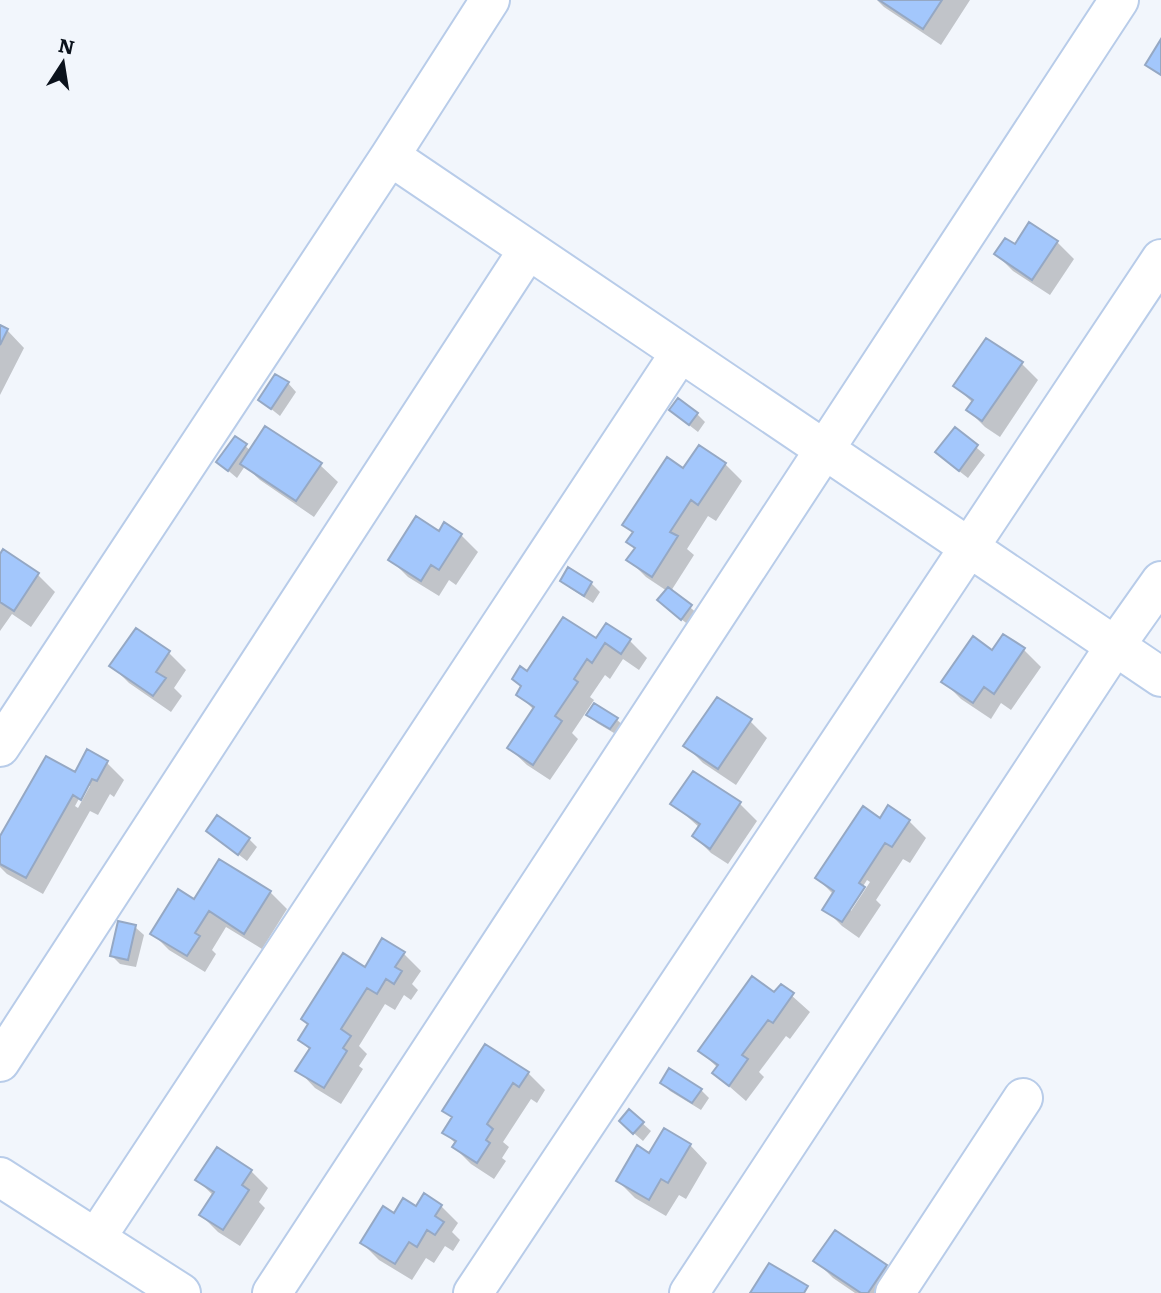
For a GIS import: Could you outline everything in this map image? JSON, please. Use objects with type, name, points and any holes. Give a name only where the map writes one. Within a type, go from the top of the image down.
[{"type":"street","points":[[0,747],[490,0]]},
{"type":"street","points":[[272,1293],[1119,0]]},
{"type":"street","points":[[390,156],[1161,677]]},
{"type":"street","points":[[0,1062],[528,250]]},
{"type":"street","points":[[473,1293],[1161,259]]},
{"type":"street","points":[[96,1238],[680,353]]},
{"type":"street","points":[[689,1293],[1115,646],[1161,581]]},
{"type":"street","points":[[895,1293],[1023,1098]]},
{"type":"street","points":[[0,1177],[181,1293]]},
{"type":"building","points":[[879,0],[942,0],[923,29]]},
{"type":"building","points":[[1161,39],[1161,75],[1145,65]]},
{"type":"building","points":[[1029,222],[1058,241],[1032,280],[994,254],[1005,238],[1015,244]]},
{"type":"building","points":[[0,325],[8,329],[0,345]]},
{"type":"building","points":[[986,338],[1023,362],[982,421],[966,410],[973,400],[953,386]]},
{"type":"building","points":[[275,374],[289,382],[271,409],[258,400]]},
{"type":"building","points":[[678,398],[698,413],[689,425],[669,410]]},
{"type":"building","points":[[265,426],[322,463],[296,501],[240,464]]},
{"type":"building","points":[[955,427],[978,445],[959,471],[935,452]]},
{"type":"building","points":[[235,436],[247,444],[228,471],[216,462]]},
{"type":"building","points":[[699,445],[726,463],[698,505],[691,500],[670,532],[678,536],[652,577],[626,560],[635,548],[626,542],[633,532],[622,525],[667,457],[683,468]]},
{"type":"building","points":[[416,516],[439,531],[444,522],[462,534],[439,570],[431,565],[421,581],[388,560]]},
{"type":"building","points":[[3,549],[39,573],[14,611],[0,602],[0,554]]},
{"type":"building","points":[[568,567],[592,582],[584,596],[560,581]]},
{"type":"building","points":[[668,587],[692,605],[681,620],[657,600]]},
{"type":"building","points":[[563,617],[596,638],[606,623],[631,639],[621,654],[605,643],[592,663],[587,659],[574,679],[578,682],[555,716],[562,721],[533,765],[507,748],[534,707],[516,695],[521,686],[512,679],[520,666],[527,671]]},
{"type":"building","points":[[136,628],[170,651],[156,672],[166,678],[153,696],[109,666]]},
{"type":"building","points":[[1003,634],[1025,648],[994,694],[984,687],[973,703],[941,682],[973,636],[992,650]]},
{"type":"building","points":[[717,697],[752,719],[718,769],[683,746]]},
{"type":"building","points":[[594,703],[618,718],[610,729],[586,715]]},
{"type":"building","points":[[87,749],[108,761],[97,781],[92,779],[81,800],[73,795],[26,878],[0,864],[0,836],[46,756],[75,772]]},
{"type":"building","points":[[693,771],[741,802],[710,849],[692,836],[700,824],[670,804]]},
{"type":"building","points":[[888,805],[910,820],[892,847],[885,843],[859,883],[865,887],[842,922],[822,910],[834,891],[815,878],[863,806],[880,818]]},
{"type":"building","points":[[217,815],[250,838],[238,855],[206,831]]},
{"type":"building","points":[[219,859],[271,891],[244,934],[209,911],[195,933],[200,936],[187,956],[150,934],[178,889],[194,899]]},
{"type":"building","points":[[118,921],[136,925],[128,960],[110,956]]},
{"type":"building","points":[[382,938],[405,952],[395,967],[402,971],[394,984],[386,979],[377,994],[367,988],[341,1029],[351,1036],[343,1048],[347,1051],[324,1088],[295,1071],[310,1048],[298,1040],[308,1024],[301,1019],[343,953],[365,967]]},
{"type":"building","points":[[752,976],[774,992],[781,984],[794,993],[773,1023],[768,1020],[742,1055],[748,1059],[729,1086],[712,1073],[718,1065],[698,1051]]},
{"type":"building","points":[[485,1044],[529,1072],[519,1087],[513,1083],[487,1124],[493,1129],[486,1140],[490,1143],[477,1163],[452,1147],[456,1141],[442,1133],[452,1117],[442,1111]]},
{"type":"building","points":[[669,1068],[702,1089],[692,1103],[660,1083]]},
{"type":"building","points":[[629,1109],[644,1122],[633,1134],[619,1121]]},
{"type":"building","points":[[664,1128],[691,1144],[668,1183],[661,1179],[649,1200],[616,1181],[637,1145],[649,1153]]},
{"type":"building","points":[[217,1147],[252,1170],[242,1185],[249,1190],[223,1230],[199,1215],[214,1192],[195,1180]]},
{"type":"building","points":[[424,1193],[442,1205],[435,1216],[444,1222],[435,1235],[427,1230],[417,1247],[409,1242],[395,1264],[360,1243],[383,1206],[394,1213],[403,1198],[416,1206]]},
{"type":"building","points":[[835,1230],[887,1265],[868,1293],[861,1293],[813,1261]]},
{"type":"building","points":[[769,1263],[808,1286],[804,1293],[750,1293]]}]
